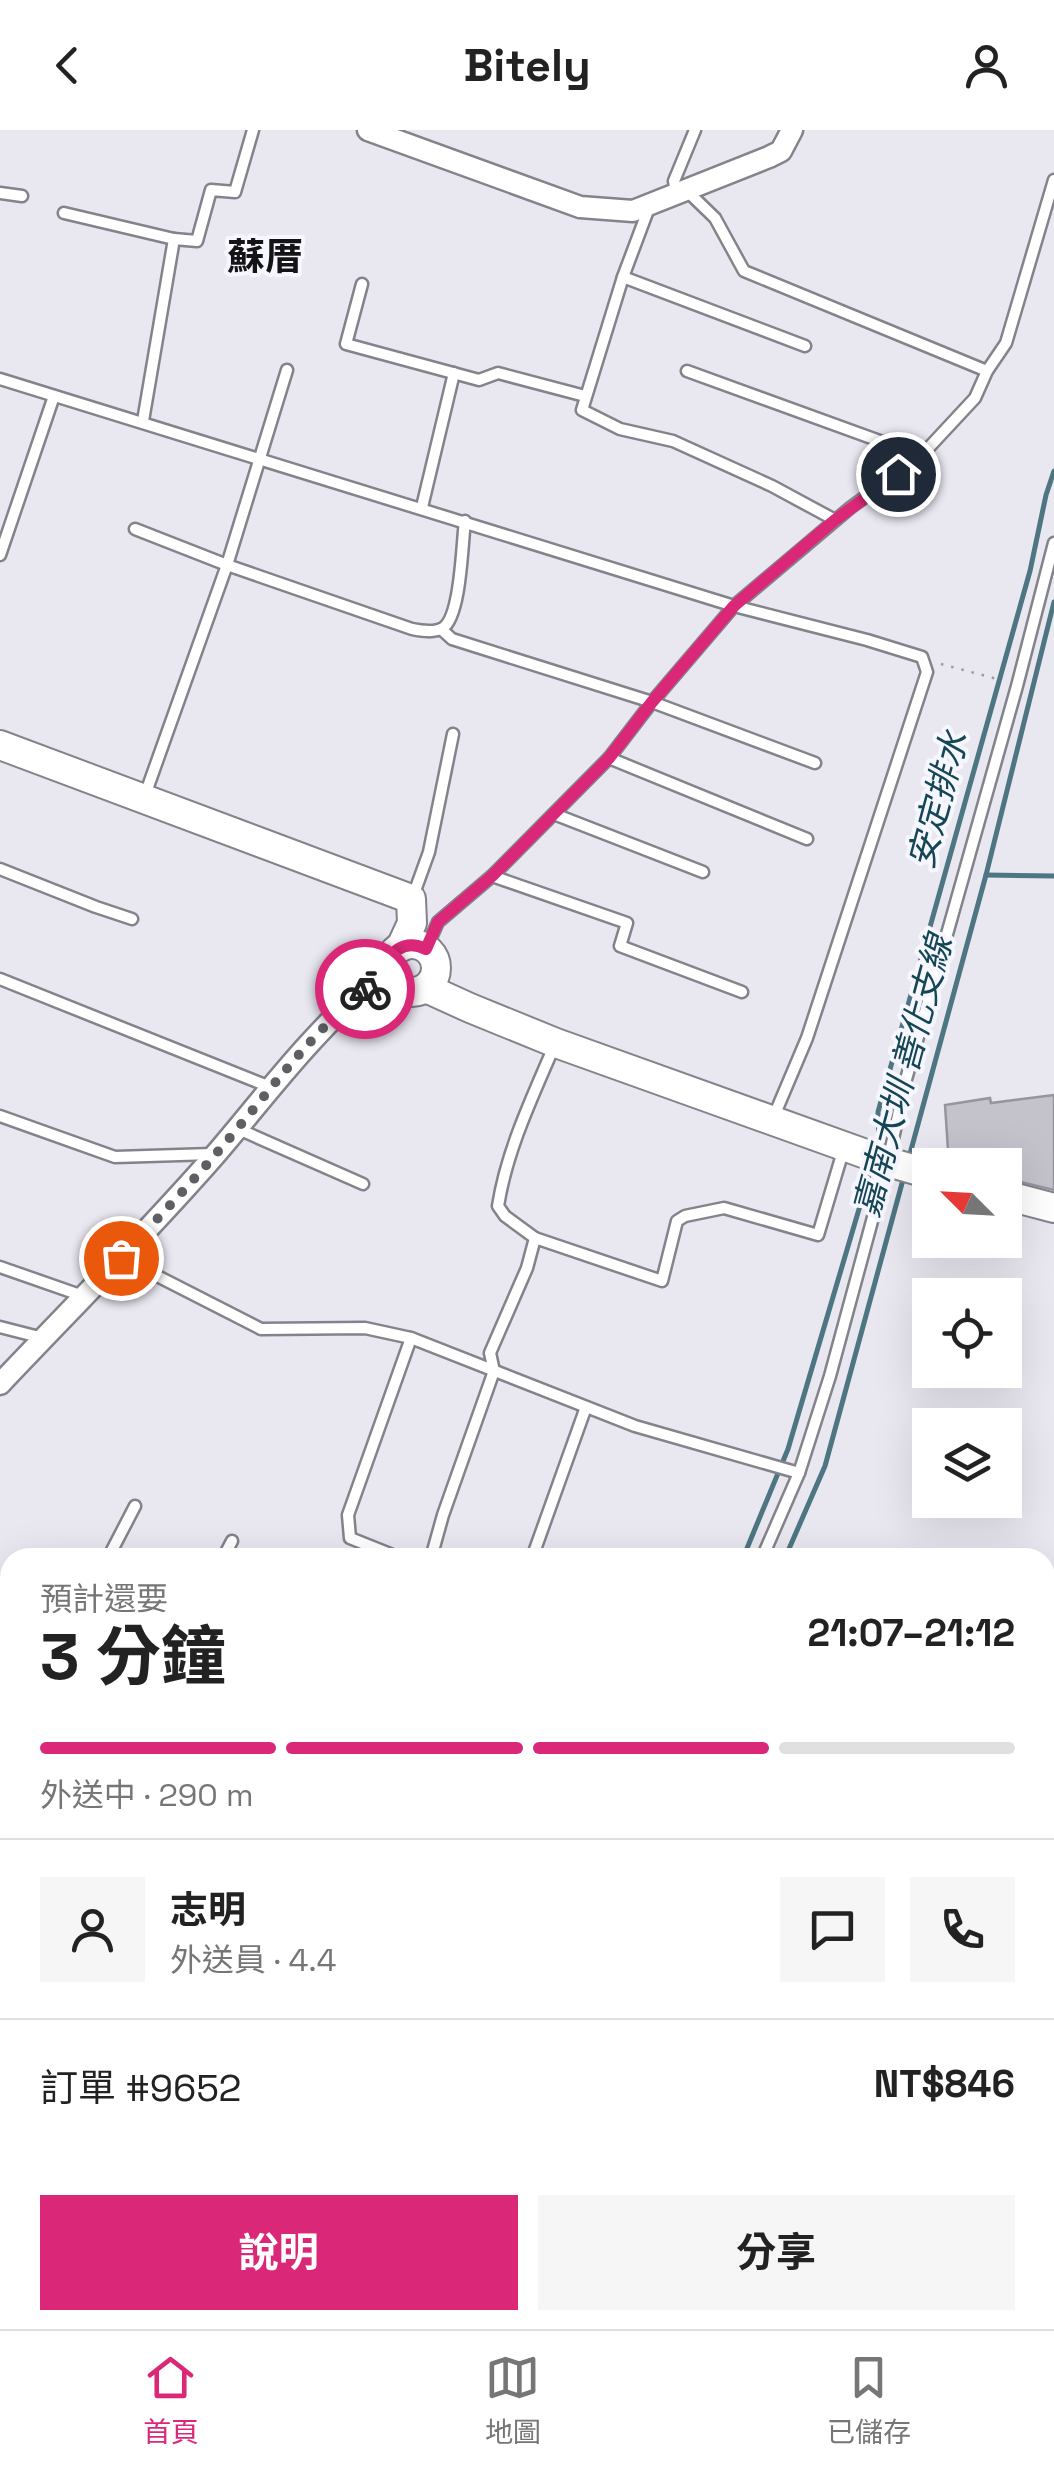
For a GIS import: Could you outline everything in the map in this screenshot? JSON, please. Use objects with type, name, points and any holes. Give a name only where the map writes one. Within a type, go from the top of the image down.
[{"type":"street","points":[[368,130],[580,206],[632,210],[781,151],[792,130]]},
{"type":"street","points":[[0,745],[412,900],[413,948]]},
{"type":"street","points":[[413,948],[431,954],[436,968],[426,988],[419,992],[397,988],[388,974],[390,958],[413,948]]},
{"type":"street","points":[[0,1384],[216,1154],[340,1010],[388,974]]},
{"type":"street","points":[[426,988],[556,1043],[908,1168]]},
{"type":"street","points":[[1022,1200],[1054,1208]]},
{"type":"lane","points":[[64,213],[197,241],[211,190],[235,192],[254,130]]},
{"type":"lane","points":[[696,130],[674,182],[715,218],[744,271],[987,370]]},
{"type":"lane","points":[[413,948],[492,876],[609,758],[734,606],[835,520],[921,456],[975,398],[987,370],[1006,343],[1054,180]]},
{"type":"lane","points":[[0,192],[22,196]]},
{"type":"lane","points":[[650,205],[582,410],[620,429],[673,441],[835,520]]},
{"type":"lane","points":[[143,421],[174,239]]},
{"type":"lane","points":[[623,277],[805,346]]},
{"type":"lane","points":[[362,284],[346,344],[479,380],[498,374],[585,396]]},
{"type":"lane","points":[[143,800],[226,565],[287,370]]},
{"type":"lane","points":[[687,371],[921,456]]},
{"type":"lane","points":[[422,508],[454,373]]},
{"type":"lane","points":[[0,378],[734,606],[922,657],[927,672],[807,1038],[772,1119]]},
{"type":"lane","points":[[0,555],[54,396]]},
{"type":"lane","points":[[135,529],[412,630],[430,632],[446,625],[454,610],[464,521]]},
{"type":"lane","points":[[766,1548],[799,1473],[830,1376],[908,1168],[904,1083],[1054,542]]},
{"type":"lane","points":[[441,629],[452,639],[652,702],[816,764]]},
{"type":"lane","points":[[412,900],[429,852],[453,734]]},
{"type":"lane","points":[[609,758],[808,839]]},
{"type":"lane","points":[[554,814],[703,872]]},
{"type":"lane","points":[[0,869],[132,919]]},
{"type":"lane","points":[[492,876],[627,923],[620,946],[742,992]]},
{"type":"lane","points":[[0,979],[270,1087]]},
{"type":"lane","points":[[556,1043],[526,1113],[502,1182],[498,1206],[534,1238],[662,1281],[677,1221],[685,1216],[724,1208],[818,1235],[845,1146]]},
{"type":"lane","points":[[0,1116],[115,1157],[216,1154]]},
{"type":"lane","points":[[236,1128],[364,1184]]},
{"type":"lane","points":[[434,1548],[494,1372],[490,1353],[526,1268],[534,1238]]},
{"type":"lane","points":[[121,1258],[261,1329],[365,1328],[411,1338],[634,1426],[799,1473]]},
{"type":"lane","points":[[0,1268],[83,1296]]},
{"type":"lane","points":[[0,1327],[44,1338]]},
{"type":"lane","points":[[375,1548],[350,1538],[348,1515],[411,1338]]},
{"type":"lane","points":[[536,1548],[586,1407]]},
{"type":"lane","points":[[113,1548],[134,1506]]},
{"type":"lane","points":[[229,1548],[232,1541]]},
{"type":"path","points":[[927,672],[937,663],[1012,684]]},
{"type":"building","points":[[1054,1095],[1054,1190],[1022,1182],[1022,1148],[948,1148],[945,1105],[990,1098],[991,1103]]},
{"type":"waterway","name":"安定排水","points":[[879,1142],[878,1112],[1030,571],[1054,471]]},
{"type":"waterway","name":"嘉南大圳 善化支線","points":[[908,1161],[986,875],[1054,602]]},
{"type":"waterway","points":[[986,875],[1054,876]]},
{"type":"waterway","name":"安定排水","points":[[747,1548],[788,1449],[870,1172]]},
{"type":"waterway","name":"嘉南大圳 善化支線","points":[[789,1548],[825,1466],[904,1176]]},
{"type":"way so far","points":[[121,1258],[216,1154],[270,1087],[340,1010],[365,989]]},
{"type":"district","name":"蘇厝","points":[[265,257]]},
{"type":"route","points":[[365,989],[388,974],[390,958],[401,947],[414,944],[426,949],[438,922],[492,876],[609,758],[734,606],[835,520],[898,474]]}]
